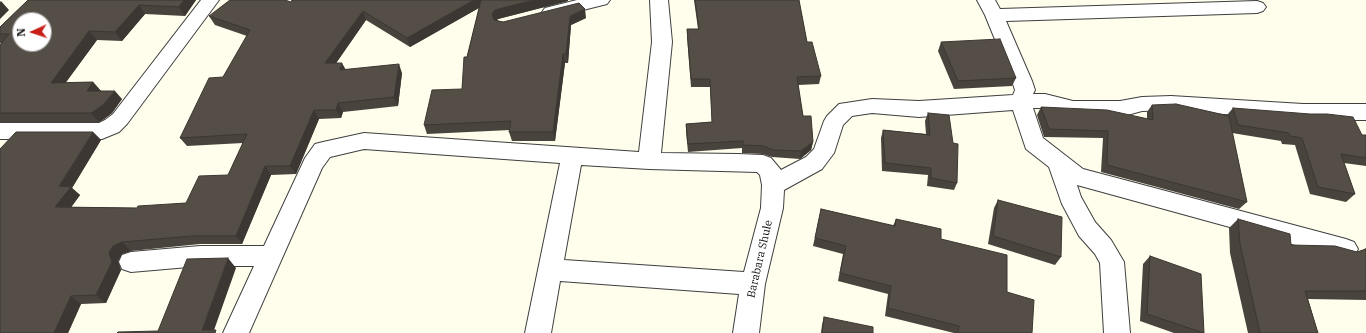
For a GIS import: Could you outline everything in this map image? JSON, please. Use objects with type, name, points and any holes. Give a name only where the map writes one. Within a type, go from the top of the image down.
[{"type":"street","points":[[0,151],[10,131],[102,131],[112,126],[120,119],[210,0]]},
{"type":"street","points":[[536,15],[600,0]]},
{"type":"street","points":[[649,161],[662,42],[659,0]]},
{"type":"street","points":[[1257,7],[990,7],[1025,90],[1020,101],[1034,143],[1076,176],[1346,249]]},
{"type":"street","points":[[236,333],[313,164],[323,150],[364,141],[649,161],[738,162],[762,164],[770,171],[773,185],[814,163],[823,153],[834,120],[846,109],[872,106],[919,109],[1004,104],[1020,101],[1045,101],[1073,108],[1120,109],[1142,104],[1170,103],[1303,112],[1366,112]]},
{"type":"street","points":[[538,333],[572,155]]},
{"type":"street","points":[[1059,164],[1070,198],[1087,229],[1103,247],[1112,262],[1117,333]]},
{"type":"street","name":"Barabara Shule","points":[[746,333],[753,284],[772,208],[773,185]]},
{"type":"street","points":[[131,262],[200,256],[271,256]]},
{"type":"street","points":[[550,270],[753,284]]},
{"type":"building","points":[[28,0],[184,0],[179,7],[139,5],[115,32],[89,31],[51,83],[93,82],[87,91],[115,91],[104,104],[91,113],[0,113],[0,45],[9,34],[0,34],[0,27],[12,15],[12,52],[52,52],[52,12],[16,12]]},
{"type":"building","points":[[230,0],[285,0],[291,2],[292,0],[474,0],[407,38],[363,11],[325,63],[342,63],[340,70],[399,64],[394,97],[338,103],[336,110],[314,110],[290,166],[265,166],[236,236],[192,236],[122,242],[113,246],[109,253],[112,262],[96,295],[71,296],[54,333],[0,333],[0,149],[16,132],[93,132],[59,186],[71,187],[55,207],[137,208],[138,206],[186,203],[199,176],[228,175],[247,134],[180,138],[209,78],[223,77],[250,30],[209,16]]},
{"type":"building","points":[[481,0],[534,0],[495,10],[492,14],[494,20],[503,22],[579,3],[585,9],[570,16],[566,54],[563,54],[553,132],[509,132],[511,121],[424,125],[432,90],[462,89],[464,57],[467,57]]},
{"type":"building","points":[[695,0],[799,0],[807,42],[812,42],[821,76],[797,77],[803,116],[811,116],[813,142],[801,151],[773,150],[764,146],[743,145],[743,141],[688,144],[686,124],[712,122],[710,79],[691,79],[687,29],[699,29]]},
{"type":"building","points":[[1000,39],[1016,78],[958,81],[941,42]]},
{"type":"building","points":[[1176,104],[1229,116],[1247,202],[1107,165],[1108,131],[1049,129],[1041,107],[1107,110],[1153,120],[1152,105]]},
{"type":"building","points":[[1233,108],[1353,117],[1362,135],[1366,135],[1366,158],[1341,154],[1355,194],[1318,187],[1302,138],[1290,136],[1289,133],[1238,125]]},
{"type":"building","points":[[928,113],[949,115],[953,143],[958,144],[957,183],[931,178],[931,168],[885,163],[883,130],[930,135]]},
{"type":"building","points":[[998,200],[1062,217],[1061,257],[993,236]]},
{"type":"building","points":[[821,209],[895,226],[896,219],[941,229],[941,239],[1007,255],[1007,292],[1034,300],[1032,333],[958,333],[959,326],[888,308],[891,286],[840,273],[846,246],[815,238]]},
{"type":"building","points":[[1238,219],[1290,234],[1291,245],[1335,246],[1357,252],[1366,249],[1366,291],[1305,291],[1318,333],[1260,333],[1240,244]]},
{"type":"building","points":[[1150,256],[1201,274],[1204,333],[1147,314]]},
{"type":"building","points":[[228,258],[202,330],[216,330],[215,333],[117,333],[158,331],[187,259]]},
{"type":"building","points":[[824,317],[873,327],[873,333],[822,333]]}]
